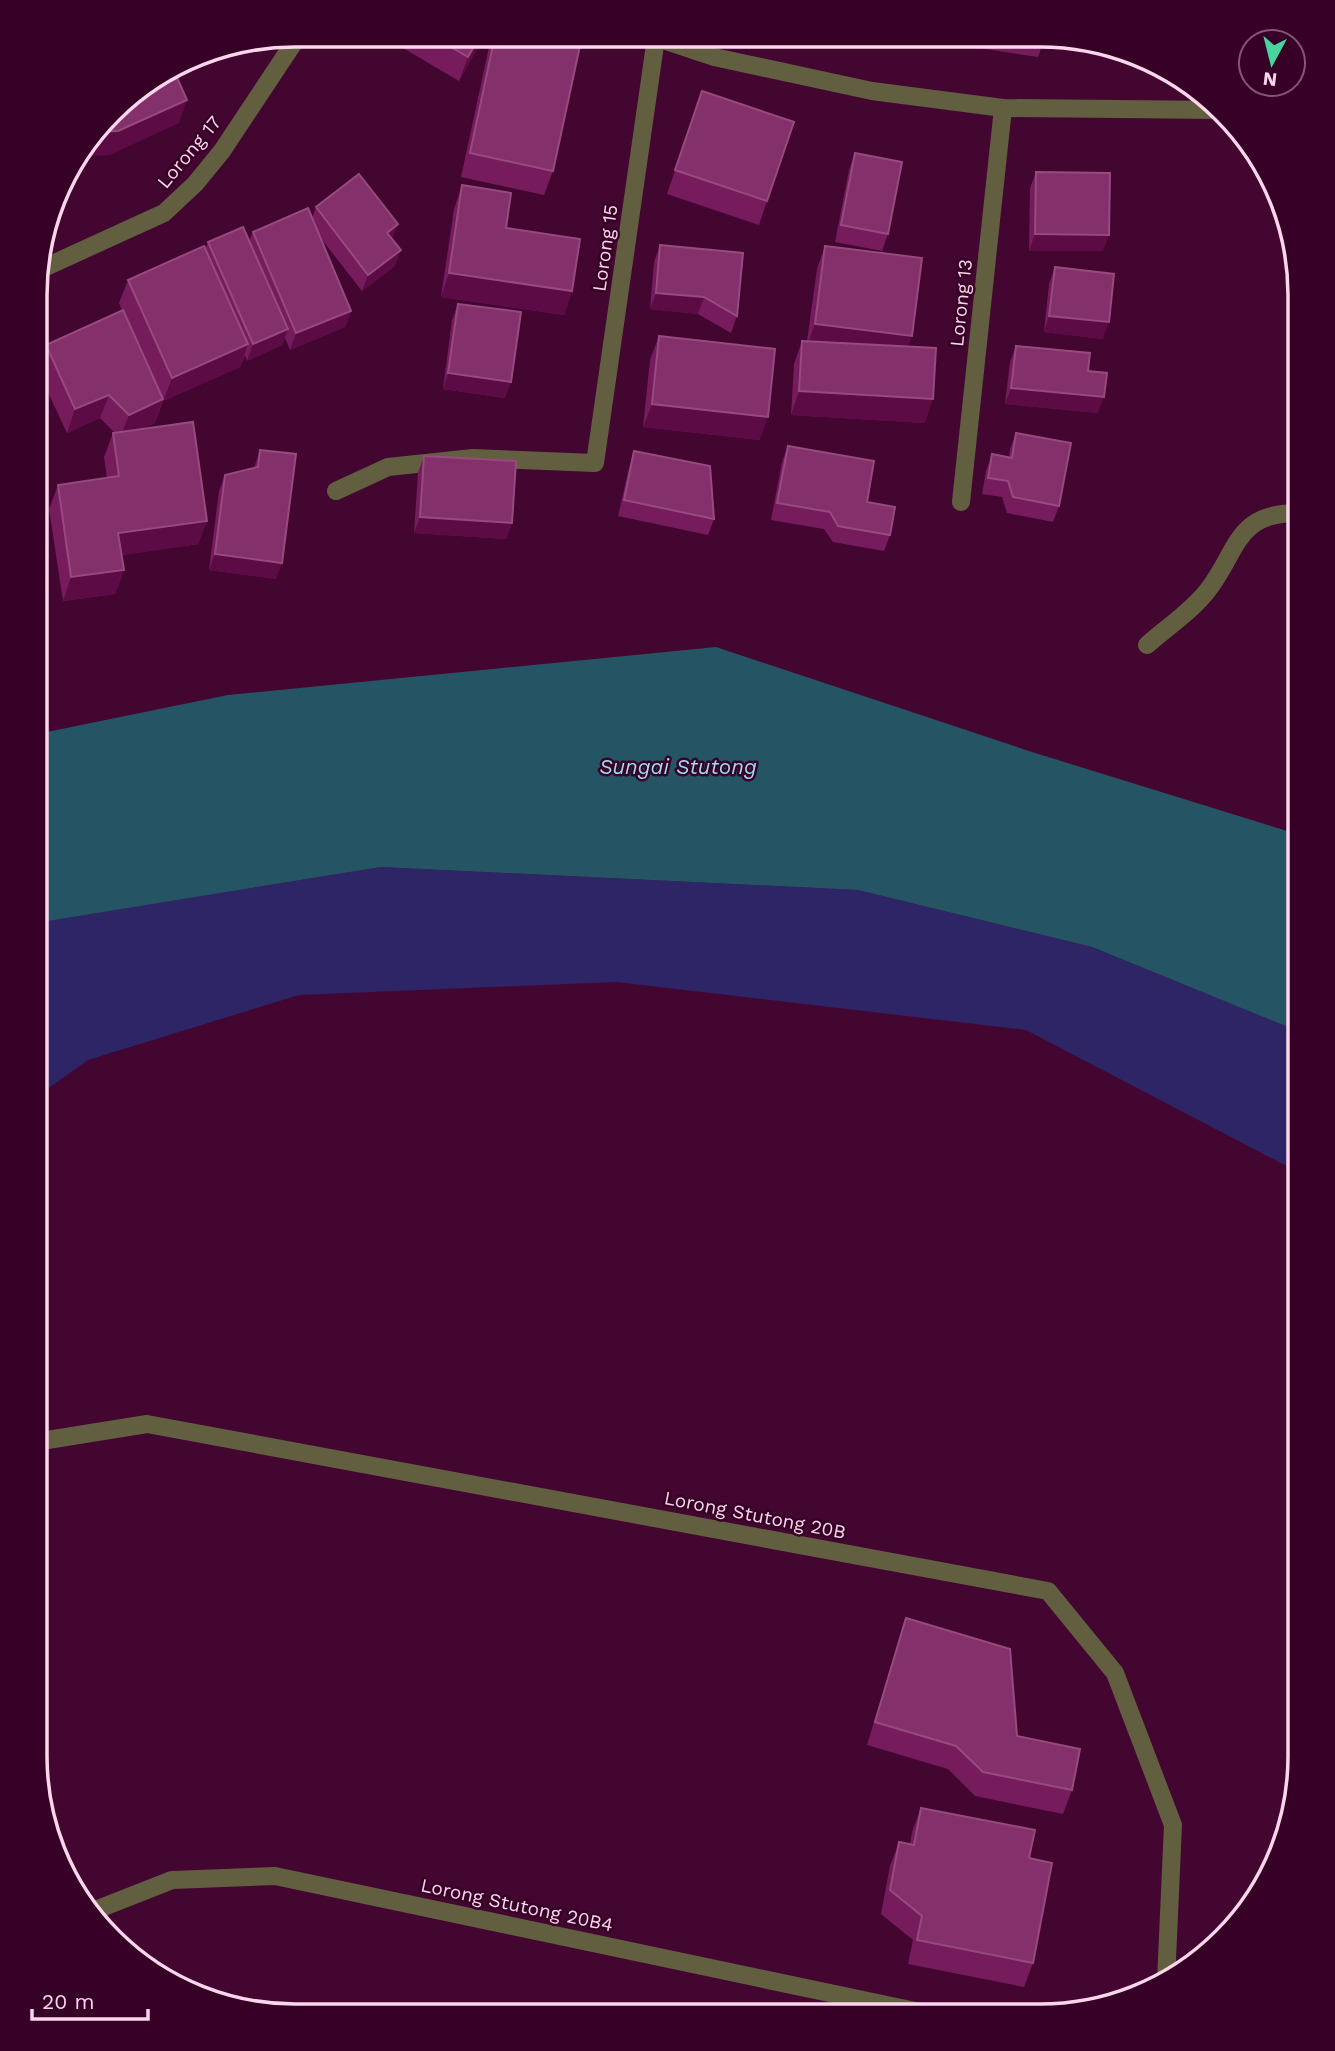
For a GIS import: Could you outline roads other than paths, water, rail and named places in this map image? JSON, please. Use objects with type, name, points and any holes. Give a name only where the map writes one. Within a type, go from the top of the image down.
[{"type":"street","points":[[685,47],[714,57],[872,91],[1003,108],[1204,110]]},
{"type":"street","name":"Lorong 17","points":[[49,264],[164,213],[195,184],[222,151],[290,48]]},
{"type":"street","name":"Lorong 15","points":[[336,491],[388,467],[473,458],[595,463],[652,48]]},
{"type":"street","name":"Lorong 13","points":[[961,502],[1003,108]]},
{"type":"street","points":[[1147,645],[1207,591],[1241,533],[1276,513],[1288,513]]},
{"type":"street","name":"Lorong Stutong 20B","points":[[47,1440],[147,1424],[1048,1591],[1115,1673],[1173,1825],[1167,1969]]},
{"type":"street","name":"Lorong Stutong 20B4","points":[[100,1908],[172,1880],[275,1876],[882,2004]]},
{"type":"water","name":"Sungai Stutong","points":[[716,647],[1032,752],[1288,831],[1288,1027],[1092,947],[858,890],[381,867],[47,921],[47,732],[228,695]]}]
